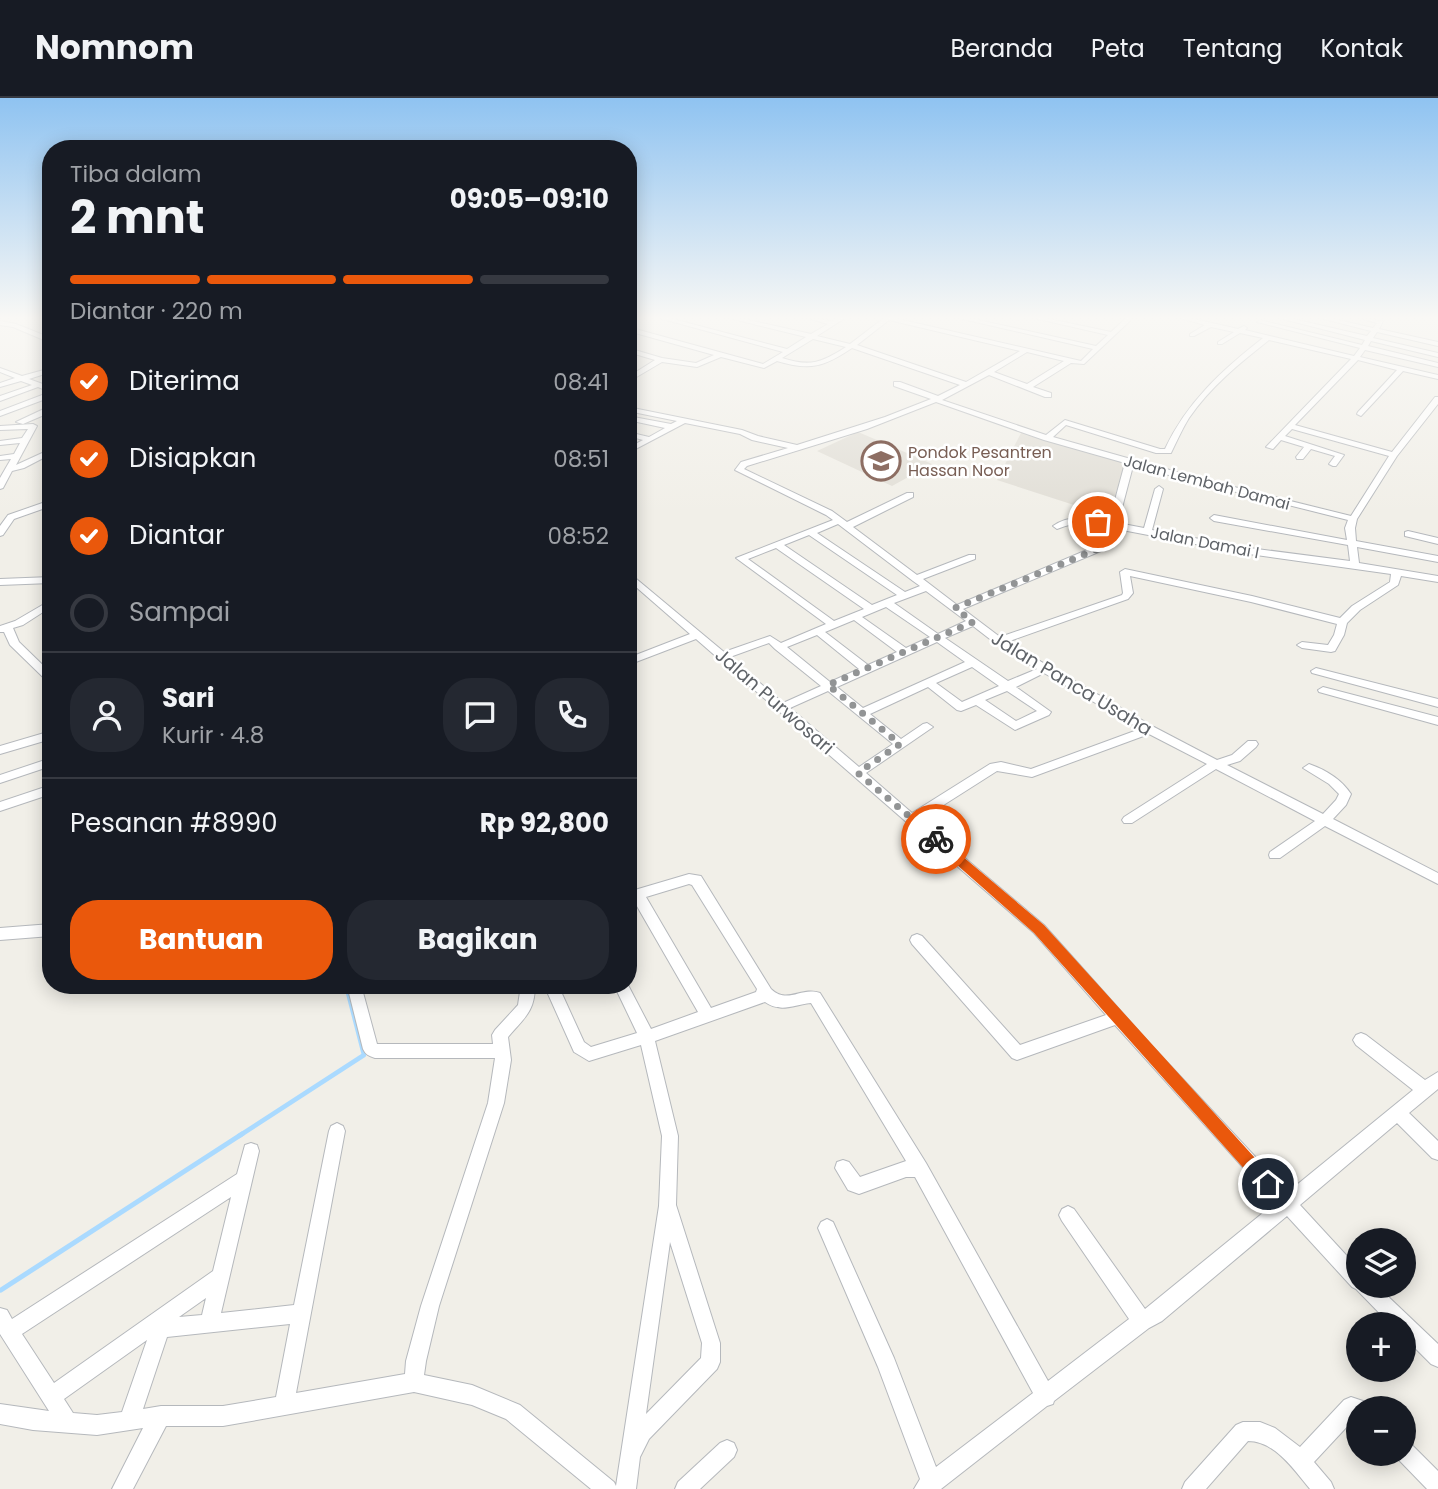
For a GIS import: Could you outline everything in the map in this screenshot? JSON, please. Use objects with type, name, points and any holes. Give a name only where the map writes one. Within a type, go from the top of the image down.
[{"type":"street","points":[[33,383],[42,387]]},
{"type":"street","points":[[961,383],[967,385]]},
{"type":"street","name":"Jalan Panca Usaha","points":[[970,383],[938,399],[802,449],[748,463],[739,470],[843,524],[999,641],[1045,669],[1150,730],[1438,879]]},
{"type":"street","points":[[1017,383],[1048,395]]},
{"type":"street","points":[[1028,387],[1034,383]]},
{"type":"street","points":[[1047,438],[1065,422],[1168,451],[1192,406],[1212,383]]},
{"type":"street","points":[[1269,447],[1331,383]]},
{"type":"street","points":[[1361,414],[1389,383]]},
{"type":"street","name":"Jalan Lembah Damai","points":[[897,384],[1047,438],[1353,519]]},
{"type":"street","points":[[0,399],[38,385]]},
{"type":"street","points":[[0,414],[42,396]]},
{"type":"street","points":[[1438,399],[1394,455],[1350,528],[1354,545],[1354,565],[1438,579]]},
{"type":"street","points":[[637,411],[742,432],[755,438],[802,449]]},
{"type":"street","points":[[20,422],[42,413]]},
{"type":"street","points":[[637,420],[672,427]]},
{"type":"street","points":[[637,446],[684,420]]},
{"type":"street","points":[[0,486],[33,426],[1,429]]},
{"type":"street","points":[[1289,426],[1394,455]]},
{"type":"street","points":[[637,436],[649,439]]},
{"type":"street","points":[[1278,437],[1340,456],[1333,464]]},
{"type":"street","points":[[0,443],[27,440]]},
{"type":"street","points":[[1300,457],[1309,446]]},
{"type":"street","points":[[6,471],[42,455]]},
{"type":"street","points":[[0,458],[18,456]]},
{"type":"street","points":[[955,608],[1105,546],[1130,462]]},
{"type":"street","points":[[1147,530],[1159,489]]},
{"type":"street","points":[[833,625],[741,558],[810,532],[843,524],[910,495]]},
{"type":"street","points":[[0,533],[11,517],[42,506]]},
{"type":"street","points":[[1214,518],[1438,559]]},
{"type":"street","name":"Jalan Damai I","points":[[1057,526],[1076,519],[1147,530],[1242,550],[1354,565]]},
{"type":"street","points":[[810,532],[904,596]]},
{"type":"street","points":[[1408,534],[1438,541]]},
{"type":"street","points":[[777,544],[871,609]]},
{"type":"street","points":[[916,579],[972,557]]},
{"type":"street","points":[[999,641],[1125,597],[1128,593],[1125,572],[1252,598],[1342,622]]},
{"type":"street","points":[[1301,645],[1331,649],[1339,635],[1342,622],[1356,608],[1395,583],[1396,573]]},
{"type":"street","points":[[0,582],[42,580]]},
{"type":"street","name":"Jalan Purwosari","points":[[637,583],[1039,929],[1346,1268]]},
{"type":"street","points":[[779,647],[926,587]]},
{"type":"street","points":[[887,603],[1045,712],[1015,726],[977,700]]},
{"type":"street","points":[[42,608],[4,629],[14,643],[42,670]]},
{"type":"street","points":[[855,616],[904,652]]},
{"type":"street","points":[[783,707],[973,622]]},
{"type":"street","points":[[818,631],[866,669]]},
{"type":"street","points":[[637,659],[698,634]]},
{"type":"street","points":[[724,656],[770,639],[900,744]]},
{"type":"street","points":[[863,713],[973,662]]},
{"type":"street","points":[[929,683],[961,707],[1045,669]]},
{"type":"street","points":[[1316,671],[1438,703]]},
{"type":"street","points":[[1323,690],[1438,721]]},
{"type":"street","points":[[858,773],[927,727]]},
{"type":"street","points":[[912,819],[994,767],[1001,766],[1032,774],[1150,730]]},
{"type":"street","points":[[0,750],[42,738]]},
{"type":"street","points":[[1128,820],[1216,764],[1236,758],[1252,744]]},
{"type":"street","points":[[0,779],[42,765]]},
{"type":"street","points":[[1275,855],[1325,820],[1344,799],[1345,794],[1328,776],[1309,768]]},
{"type":"street","points":[[0,807],[42,792]]},
{"type":"street","points":[[637,894],[689,879],[696,880],[772,1002],[781,1004],[804,996],[815,997],[920,1169],[1046,1397]]},
{"type":"street","points":[[637,901],[708,1016]]},
{"type":"street","points":[[0,934],[42,931]]},
{"type":"street","points":[[917,940],[1017,1053],[1117,1017]]},
{"type":"street","points":[[555,994],[582,1052],[589,1054],[756,1000],[765,993]]},
{"type":"street","points":[[356,994],[371,1049],[374,1051],[502,1051]]},
{"type":"street","points":[[414,1382],[416,1361],[430,1306],[496,1103],[502,1051],[500,1035],[516,1021],[526,1007],[529,994]]},
{"type":"street","points":[[626,994],[648,1037],[670,1136],[667,1205],[626,1489]]},
{"type":"street","points":[[827,1228],[887,1365],[928,1486],[1154,1314],[1432,1084],[1361,1040]]},
{"type":"street","points":[[1397,1113],[1438,1152]]},
{"type":"street","points":[[284,1406],[337,1131]]},
{"type":"street","points":[[209,1324],[251,1151]]},
{"type":"street","points":[[843,1168],[854,1184],[859,1186],[906,1169],[920,1169]]},
{"type":"street","points":[[68,1423],[5,1325],[244,1179]]},
{"type":"street","points":[[630,1455],[649,1421],[709,1362],[711,1343],[667,1205]]},
{"type":"street","points":[[1068,1215],[1142,1321]]},
{"type":"street","points":[[51,1397],[154,1329],[220,1278]]},
{"type":"street","points":[[1377,1298],[1438,1357]]},
{"type":"street","points":[[154,1329],[301,1314]]},
{"type":"street","points":[[129,1420],[154,1329]]},
{"type":"street","points":[[0,1414],[97,1425],[161,1416],[223,1416],[414,1382],[472,1395],[513,1412],[607,1489]]},
{"type":"street","points":[[1300,1462],[1346,1411]]},
{"type":"street","points":[[124,1488],[161,1416]]},
{"type":"street","points":[[1192,1489],[1243,1432],[1252,1429],[1262,1431],[1288,1448],[1321,1488]]},
{"type":"street","points":[[685,1489],[727,1450]]},
{"type":"street","points":[[1416,1463],[1438,1486]]},
{"type":"shaded area","points":[[1022,431],[1126,463],[1108,516],[997,480]]},
{"type":"shaded area","name":"Pondok Pesantren Hassan Noor","points":[[858,432],[932,464],[892,486],[817,451]]},
{"type":"waterway","points":[[239,1136],[364,1055],[348,994]]},
{"type":"waterway","points":[[1,1290],[242,1134]]},
{"type":"way so far","points":[[936,839],[858,773],[900,744],[828,685],[973,622],[955,608],[1105,546],[1110,536],[1111,524],[1098,522]]},
{"type":"place","name":"Pondok Pesantren Hassan Noor","points":[[881,461]]},
{"type":"route","points":[[936,839],[1039,929],[1268,1184]]}]
